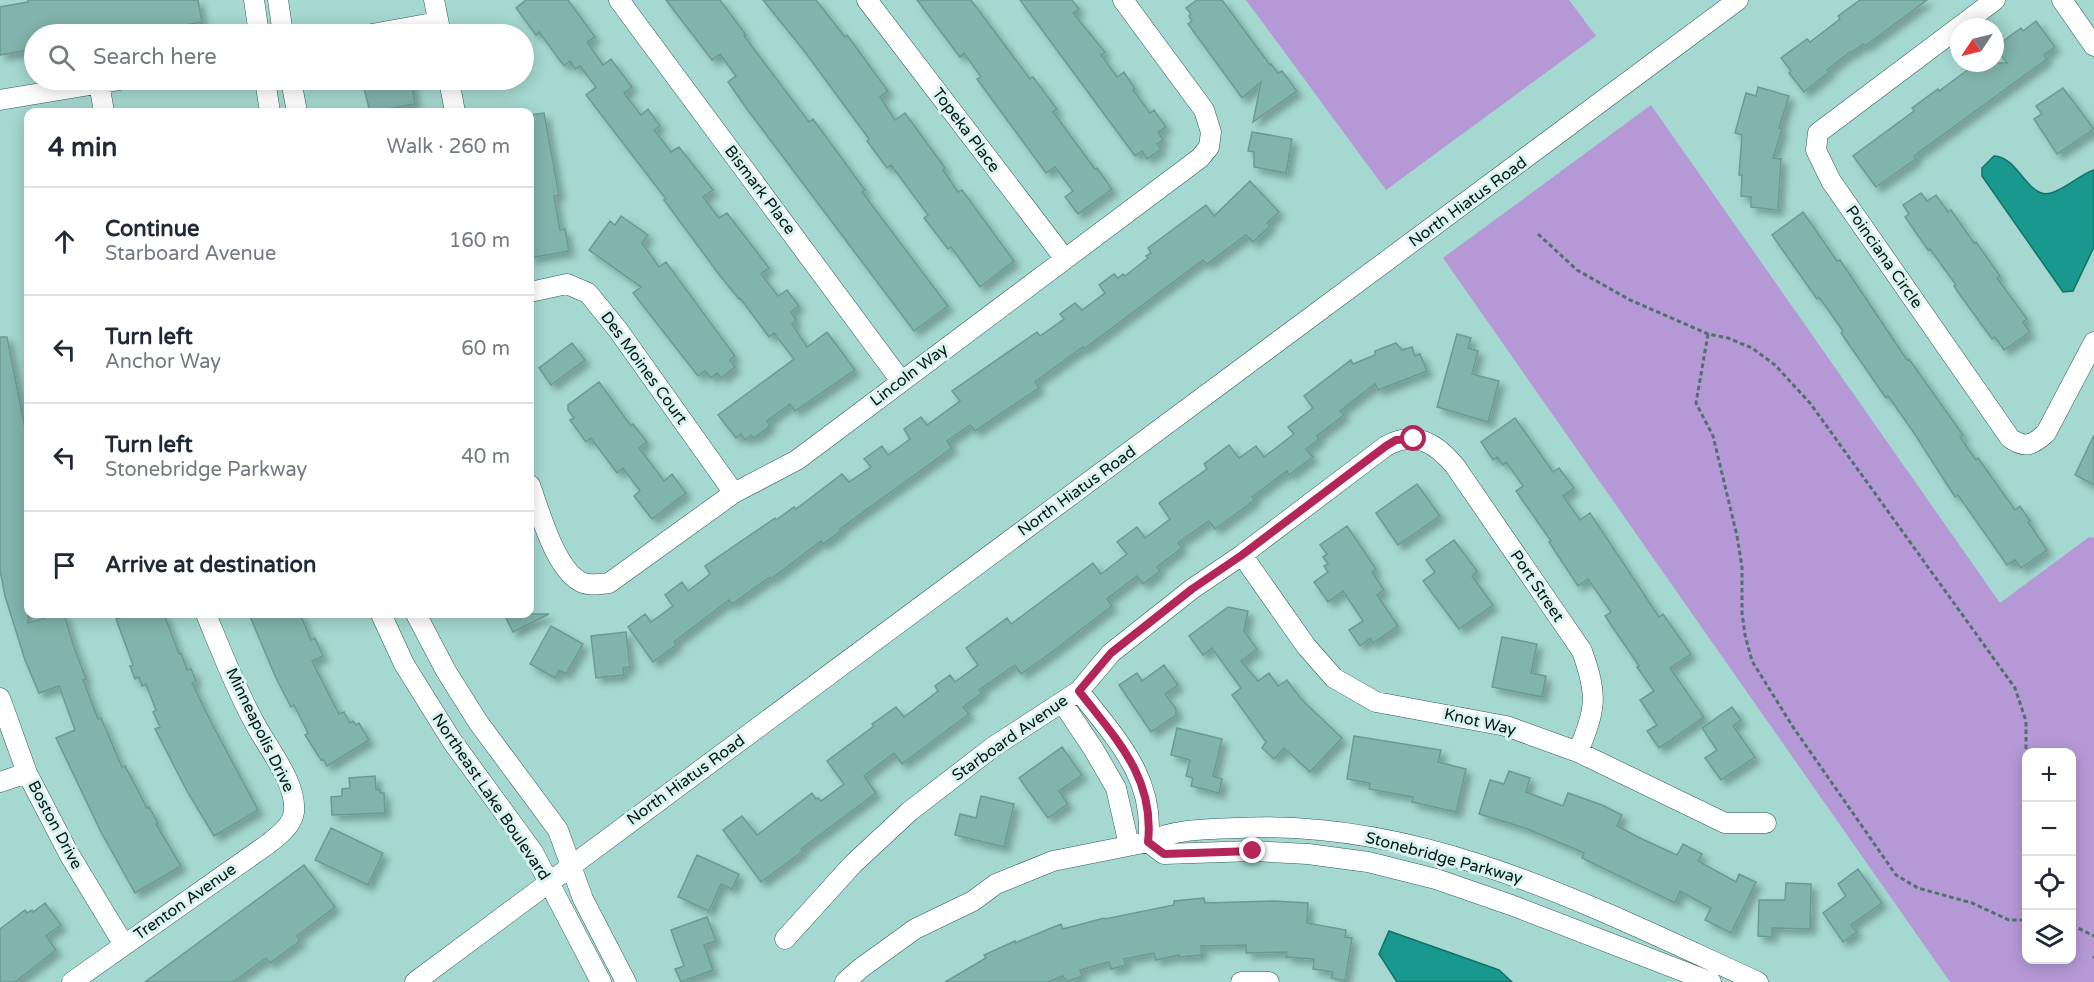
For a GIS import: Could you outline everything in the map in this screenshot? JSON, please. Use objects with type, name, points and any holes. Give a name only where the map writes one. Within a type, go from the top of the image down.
[{"type":"street","points":[[254,0],[258,24]]},
{"type":"street","points":[[278,0],[282,24]]},
{"type":"street","points":[[434,0],[439,24]]},
{"type":"street","name":"Bismark Place","points":[[619,0],[901,381]]},
{"type":"street","name":"Topeka Place","points":[[867,0],[1065,260]]},
{"type":"street","name":"Lincoln Way","points":[[534,495],[560,559],[571,574],[582,583],[609,583],[734,493],[797,460],[1200,158],[1209,147],[1211,132],[1204,110],[1123,0]]},
{"type":"street","name":"North Hiatus Road","points":[[415,982],[1738,0]]},
{"type":"street","name":"Poinciana Circle","points":[[1995,0],[1818,133],[1815,150],[1831,181],[2010,438],[2030,453],[2038,440],[2046,433],[2094,342]]},
{"type":"street","points":[[2062,0],[2094,46]]},
{"type":"street","points":[[0,100],[58,90]]},
{"type":"street","points":[[100,90],[103,108]]},
{"type":"street","points":[[267,90],[269,108]]},
{"type":"street","points":[[293,90],[296,108]]},
{"type":"street","points":[[451,90],[454,108]]},
{"type":"street","name":"Des Moines Court","points":[[534,291],[567,284],[588,293],[618,330],[734,493]]},
{"type":"street","name":"Starboard Avenue","points":[[785,939],[853,864],[910,811],[993,747],[1079,691],[1111,653],[1192,589],[1242,555],[1386,446],[1396,440],[1425,442]]},
{"type":"street","name":"Port Street","points":[[1425,442],[1443,452],[1455,466],[1582,651],[1592,678],[1594,705],[1589,726],[1578,752]]},
{"type":"street","name":"Knot Way","points":[[1242,555],[1306,646],[1334,678],[1376,702],[1506,726],[1578,752],[1725,823],[1766,823]]},
{"type":"street","name":"Minneapolis Drive","points":[[208,618],[252,719],[285,776],[294,804],[293,815]]},
{"type":"street","name":"Northeast Lake Boulevard","points":[[383,618],[404,664],[452,741],[531,850],[601,982]]},
{"type":"street","name":"Northeast Lake Boulevard","points":[[418,618],[446,671],[478,722],[558,830],[583,900],[626,982]]},
{"type":"street","points":[[419,689],[446,671]]},
{"type":"street","points":[[1079,691],[1132,760],[1143,786],[1150,825],[1139,844]]},
{"type":"street","name":"Boston Drive","points":[[0,698],[27,773],[69,854],[124,945]]},
{"type":"street","points":[[1062,702],[1116,788],[1139,844]]},
{"type":"street","points":[[0,782],[27,773]]},
{"type":"street","name":"Trenton Avenue","points":[[72,982],[268,844],[288,825],[293,815]]},
{"type":"street","name":"Stonebridge Parkway","points":[[845,982],[915,929],[973,901],[996,884],[1053,861],[1139,844],[1160,836],[1262,826],[1306,827],[1363,835],[1473,862],[1527,880],[1586,904],[1758,982]]},
{"type":"street","name":"Stonebridge Parkway","points":[[1139,844],[1164,854],[1253,851],[1308,854],[1368,862],[1447,883],[1589,934],[1687,978],[1711,982]]},
{"type":"street","points":[[1687,978],[1698,955]]},
{"type":"street","points":[[1242,982],[1269,982]]},
{"type":"path","points":[[1538,234],[1577,270],[1630,300],[1708,334],[1728,338],[1752,348],[1775,365],[1810,403],[2015,688],[2026,721],[2026,856]]},
{"type":"path","points":[[1708,334],[1696,403],[1713,436],[1737,536],[1742,567],[1744,635],[1752,661],[1793,727],[1896,875],[1918,888],[1971,903],[2009,920],[2022,920]]},
{"type":"path","points":[[2076,927],[2094,936]]},
{"type":"shaded area","points":[[1246,0],[1569,0],[1596,36],[1386,190]]},
{"type":"shaded area","points":[[1651,105],[2000,603],[2089,537],[2094,538],[2094,982],[1950,982],[1443,258]]},
{"type":"water","points":[[1994,156],[2010,163],[2029,185],[2043,193],[2057,191],[2094,170],[2094,247],[2073,291],[2063,292],[1982,176],[1982,168]]},
{"type":"water","points":[[1389,931],[1499,970],[1512,982],[1397,982],[1379,954]]},
{"type":"building","points":[[28,0],[198,0],[202,22],[191,24],[24,24],[24,51],[0,55],[0,7],[28,2]]},
{"type":"building","points":[[526,0],[568,0],[595,37],[587,42],[603,65],[611,59],[632,87],[624,93],[641,115],[648,109],[660,126],[654,130],[671,152],[679,147],[713,190],[703,197],[719,218],[727,213],[769,268],[761,274],[778,296],[787,290],[799,306],[791,312],[796,320],[792,324],[807,347],[827,332],[855,370],[795,411],[790,404],[767,421],[770,426],[754,438],[751,435],[745,440],[741,434],[736,438],[718,415],[794,359],[774,333],[769,337],[721,277],[664,200],[666,199],[586,95],[596,87],[580,66],[575,69],[570,61],[564,66],[539,32],[536,35],[534,32],[534,24],[528,24],[516,8]]},
{"type":"building","points":[[666,0],[720,0],[746,35],[744,36],[809,122],[813,119],[865,190],[862,192],[948,306],[914,331],[728,82],[736,76],[720,54],[712,60]]},
{"type":"building","points":[[763,0],[816,0],[845,37],[847,35],[888,91],[880,97],[895,120],[905,113],[945,168],[943,170],[958,192],[962,190],[1014,261],[980,287],[951,247],[948,249],[924,218],[928,215],[891,165],[887,168],[867,141],[869,139],[805,52]]},
{"type":"building","points":[[917,0],[971,0],[1030,79],[1033,77],[1057,109],[1053,112],[1112,189],[1078,214],[1065,197],[1073,191],[1055,167],[1046,173],[977,79],[981,77],[964,53],[960,57]]},
{"type":"building","points":[[1020,0],[1072,0],[1079,9],[1073,13],[1105,52],[1101,55],[1117,77],[1124,72],[1135,89],[1133,90],[1150,113],[1154,110],[1166,127],[1158,132],[1163,140],[1157,144],[1161,149],[1147,159],[1142,151],[1135,156]]},
{"type":"building","points":[[1197,0],[1222,0],[1270,65],[1278,73],[1282,71],[1297,91],[1253,122],[1261,82],[1242,98],[1188,24],[1192,21],[1189,16],[1191,14],[1186,8]]},
{"type":"building","points":[[1860,0],[1927,0],[1865,46],[1863,44],[1850,52],[1804,92],[1781,58],[1807,39],[1810,42],[1840,19],[1838,16]]},
{"type":"building","points":[[2036,21],[2055,47],[2044,55],[2047,59],[1914,156],[1916,159],[1876,187],[1853,156],[1914,111],[1912,108],[1965,72],[2004,72],[2004,63],[2007,63],[2004,59],[2004,40],[2021,28],[2023,31]]},
{"type":"building","points":[[1758,87],[1789,96],[1773,158],[1781,159],[1778,210],[1751,207],[1751,197],[1741,196],[1742,175],[1739,175],[1742,135],[1735,133],[1746,93],[1756,96]]},
{"type":"building","points":[[2063,88],[2094,129],[2057,154],[2034,119],[2042,114],[2036,106]]},
{"type":"building","points":[[364,90],[413,90],[415,104],[392,108],[369,108]]},
{"type":"building","points":[[544,113],[559,195],[554,196],[560,230],[565,229],[569,251],[534,257],[534,114]]},
{"type":"building","points":[[1252,132],[1292,139],[1286,173],[1254,167],[1254,152],[1248,151]]},
{"type":"building","points":[[1250,181],[1279,212],[1267,223],[1270,226],[1253,242],[1246,235],[1207,264],[1203,260],[1084,349],[1083,347],[1035,382],[1039,388],[975,431],[970,425],[947,441],[952,448],[840,529],[841,531],[823,544],[821,541],[771,579],[770,577],[732,604],[729,600],[674,642],[676,645],[653,662],[628,627],[645,614],[651,622],[673,606],[665,595],[682,582],[688,591],[710,574],[705,566],[775,518],[776,520],[794,507],[796,509],[842,474],[849,482],[871,467],[864,459],[882,446],[888,455],[910,439],[904,429],[921,417],[927,425],[960,401],[952,391],[1037,332],[1040,336],[1064,319],[1060,314],[1075,303],[1082,310],[1105,293],[1099,285],[1114,274],[1118,278],[1123,274],[1125,276],[1148,258],[1146,256],[1151,253],[1148,248],[1206,205],[1214,216]]},
{"type":"building","points":[[1921,193],[1927,201],[1936,195],[1948,212],[1951,210],[2000,276],[1997,278],[2027,319],[2023,322],[2030,332],[2004,350],[1995,337],[1992,339],[1954,286],[1956,285],[1905,217],[1909,214],[1903,205]]},
{"type":"building","points":[[1803,212],[1837,261],[1840,260],[1907,360],[1909,359],[1963,435],[1960,437],[1976,460],[1978,458],[2015,510],[2020,506],[2030,521],[2028,522],[2047,550],[2021,568],[2015,560],[2007,565],[1958,495],[1955,497],[1914,433],[1888,396],[1886,398],[1841,333],[1843,331],[1819,297],[1817,299],[1772,235]]},
{"type":"building","points":[[621,216],[648,235],[642,243],[659,267],[666,262],[735,356],[730,360],[735,367],[721,378],[717,373],[711,378],[705,371],[698,376],[633,293],[641,287],[589,250],[610,221],[615,225]]},
{"type":"building","points":[[1457,334],[1471,338],[1468,348],[1478,351],[1472,374],[1499,381],[1488,422],[1437,407]]},
{"type":"building","points":[[0,337],[7,337],[24,423],[24,618],[28,618],[28,623],[45,618],[65,618],[86,679],[83,680],[98,719],[101,718],[122,767],[125,766],[181,866],[135,893],[101,832],[56,738],[75,730],[59,686],[39,693],[25,660],[5,596],[0,570]]},
{"type":"building","points":[[572,343],[585,360],[551,385],[539,368]]},
{"type":"building","points":[[1396,343],[1402,350],[1412,347],[1415,356],[1420,354],[1427,371],[1378,390],[1375,384],[1340,411],[1344,415],[1317,436],[1319,439],[1306,449],[1313,457],[1289,475],[1287,471],[1252,497],[1255,500],[1215,529],[1209,521],[1178,543],[1182,548],[1157,567],[1160,571],[1143,584],[1137,576],[1107,599],[1112,606],[1021,674],[1015,665],[979,690],[982,693],[963,707],[969,714],[902,764],[894,753],[864,776],[876,793],[761,882],[723,830],[742,816],[757,835],[812,793],[816,799],[821,801],[844,784],[827,761],[896,707],[904,717],[938,691],[935,686],[950,675],[955,682],[978,665],[966,648],[1007,618],[1011,624],[1093,563],[1101,574],[1127,554],[1117,542],[1137,527],[1145,538],[1170,519],[1159,503],[1207,469],[1204,464],[1229,445],[1239,458],[1256,446],[1264,457],[1294,434],[1288,427],[1313,408],[1304,396],[1351,360],[1353,364],[1375,355],[1375,351]]},
{"type":"building","points":[[599,382],[631,426],[633,424],[647,442],[639,448],[664,481],[672,474],[686,493],[652,519],[634,496],[640,491],[623,468],[617,473],[591,438],[586,442],[570,420],[574,418],[568,410],[568,405]]},
{"type":"building","points":[[1515,418],[1553,472],[1559,468],[1574,488],[1563,496],[1580,520],[1590,513],[1659,617],[1663,614],[1691,654],[1670,668],[1704,717],[1659,748],[1647,731],[1657,725],[1640,700],[1654,691],[1605,616],[1611,612],[1588,579],[1578,586],[1549,542],[1551,541],[1516,491],[1523,486],[1506,462],[1503,465],[1497,457],[1493,460],[1481,442]]},
{"type":"building","points":[[2094,435],[2094,485],[2075,475]]},
{"type":"building","points":[[1417,484],[1440,516],[1398,545],[1376,513]]},
{"type":"building","points":[[1347,526],[1376,569],[1372,572],[1384,590],[1377,595],[1398,626],[1373,643],[1370,638],[1360,646],[1349,630],[1363,621],[1343,591],[1328,602],[1314,582],[1328,572],[1324,566],[1328,564],[1323,557],[1327,554],[1320,545]]},
{"type":"building","points":[[1454,540],[1477,571],[1472,576],[1493,605],[1459,629],[1423,581],[1435,572],[1426,560]]},
{"type":"building","points":[[1228,607],[1248,611],[1244,631],[1257,649],[1241,661],[1258,681],[1269,673],[1278,686],[1287,680],[1301,699],[1342,738],[1310,772],[1284,748],[1274,759],[1262,748],[1266,742],[1232,695],[1241,688],[1212,648],[1203,655],[1189,636]]},
{"type":"building","points":[[534,614],[549,614],[513,632],[506,618],[534,618]]},
{"type":"building","points":[[166,618],[179,654],[181,653],[187,670],[191,669],[196,681],[192,683],[258,810],[214,836],[188,793],[155,729],[160,727],[153,712],[156,710],[146,684],[142,686],[139,677],[135,679],[130,666],[133,665],[116,619]]},
{"type":"building","points":[[251,618],[302,618],[311,640],[315,638],[323,656],[312,661],[339,714],[344,712],[350,723],[353,721],[356,725],[359,723],[369,740],[327,766],[305,735],[308,733],[294,705],[291,707]]},
{"type":"building","points":[[551,626],[583,644],[566,674],[559,670],[555,678],[530,664]]},
{"type":"building","points":[[626,632],[630,667],[623,668],[624,675],[596,678],[591,636]]},
{"type":"building","points":[[1502,637],[1537,644],[1531,673],[1546,676],[1542,697],[1492,687]]},
{"type":"building","points":[[1164,665],[1178,685],[1165,694],[1176,709],[1176,715],[1151,732],[1119,685],[1137,673],[1142,681]]},
{"type":"building","points":[[1732,707],[1741,720],[1733,726],[1755,757],[1721,780],[1705,758],[1717,750],[1702,728]]},
{"type":"building","points":[[1177,728],[1222,739],[1213,776],[1222,779],[1219,793],[1191,786],[1193,778],[1186,776],[1190,760],[1171,755]]},
{"type":"building","points":[[1354,736],[1441,750],[1438,762],[1466,769],[1456,812],[1412,802],[1413,797],[1369,789],[1370,783],[1347,779]]},
{"type":"building","points":[[1062,747],[1082,775],[1059,791],[1068,804],[1048,818],[1019,778]]},
{"type":"building","points":[[1509,771],[1530,778],[1526,792],[1563,806],[1568,793],[1602,805],[1622,815],[1617,826],[1642,839],[1677,855],[1683,844],[1702,854],[1698,861],[1736,882],[1739,874],[1756,882],[1731,933],[1705,920],[1711,908],[1680,891],[1675,903],[1582,858],[1584,853],[1525,828],[1479,814],[1490,780],[1504,784]]},
{"type":"building","points":[[375,776],[376,790],[384,793],[385,813],[332,815],[331,797],[342,796],[342,789],[350,788],[349,778]]},
{"type":"building","points":[[981,796],[1014,804],[1004,847],[955,835],[960,814],[976,818]]},
{"type":"building","points":[[331,828],[383,853],[368,885],[315,860]]},
{"type":"building","points":[[697,855],[739,874],[732,889],[721,884],[709,911],[678,897]]},
{"type":"building","points":[[304,865],[335,907],[297,936],[300,941],[270,963],[266,958],[233,982],[145,982]]},
{"type":"building","points":[[1858,869],[1882,903],[1851,925],[1857,932],[1843,942],[1823,913],[1846,896],[1838,884]]},
{"type":"building","points":[[1786,883],[1811,884],[1810,929],[1772,928],[1772,937],[1758,936],[1759,900],[1785,900]]},
{"type":"building","points":[[1204,898],[1205,903],[1274,901],[1308,903],[1307,923],[1346,930],[1345,937],[1352,938],[1345,981],[1331,978],[1333,972],[1313,969],[1314,959],[1286,957],[1287,952],[1246,953],[1246,945],[1201,946],[1202,955],[1179,957],[1179,955],[1156,960],[1154,953],[1124,959],[1126,965],[1111,969],[1109,962],[1080,970],[1082,976],[1066,982],[1063,976],[1048,982],[945,982],[986,958],[984,955],[1061,924],[1063,929],[1104,918],[1174,905],[1174,901]]},
{"type":"building","points":[[45,903],[61,925],[46,936],[56,950],[15,982],[0,982],[0,929],[25,910],[27,913],[32,910],[33,912]]},
{"type":"building","points":[[707,917],[716,941],[704,945],[713,970],[681,982],[675,969],[684,966],[671,930]]},
{"type":"route","points":[[1253,851],[1164,854],[1148,842],[1150,825],[1143,786],[1132,760],[1079,691],[1111,653],[1192,589],[1242,555],[1386,446],[1396,440],[1414,439]]}]
